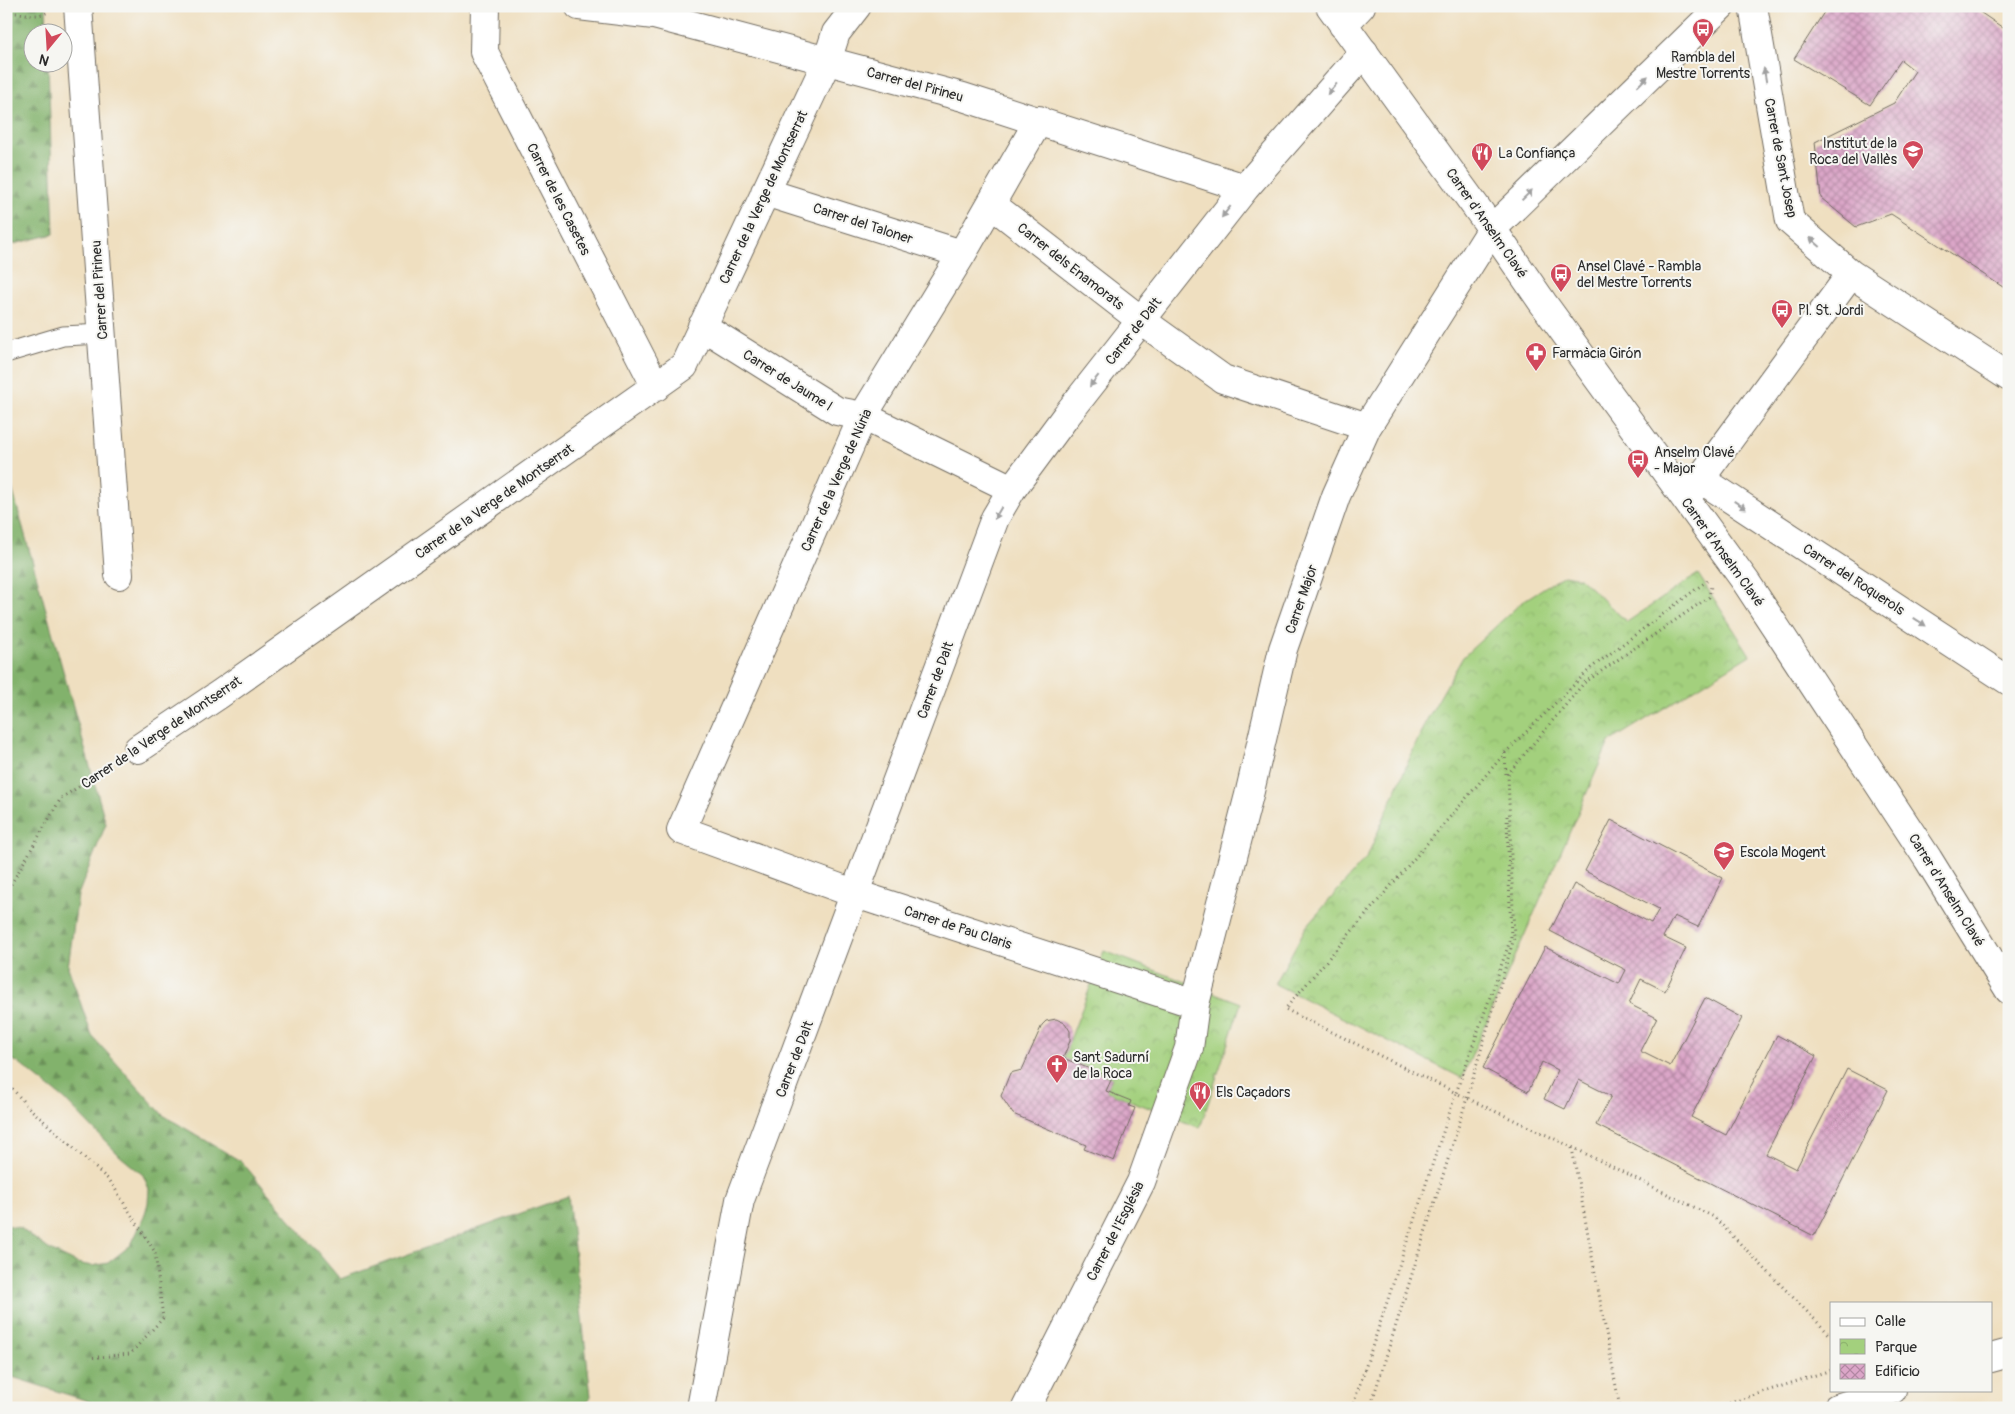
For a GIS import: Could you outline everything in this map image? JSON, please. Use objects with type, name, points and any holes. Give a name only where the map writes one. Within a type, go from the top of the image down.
[{"type":"street","name":"Carrer de les Casetes","points":[[485,6],[484,52],[656,386]]},
{"type":"street","name":"Carrer del Pirineu","points":[[579,6],[654,15],[963,97],[1245,188]]},
{"type":"street","name":"Carrer de la Verge de Montserrat","points":[[138,749],[220,694],[684,366],[828,61],[836,33],[857,6]]},
{"type":"street","name":"Carrer Major","points":[[1195,1004],[1250,791],[1283,649],[1336,496],[1367,427],[1492,229],[1721,6]]},
{"type":"street","name":"Carrer de Sant Josep","points":[[1753,6],[1790,221],[1851,274],[2009,377]]},
{"type":"street","name":"Carrer del Pirineu","points":[[65,8],[102,334],[119,575]]},
{"type":"street","name":"Carrer d'Anselm Clavé","points":[[1345,12],[1364,52],[1543,303],[1692,488],[1746,582],[1928,859],[2009,990]]},
{"type":"street","name":"Carrer de Dalt","points":[[701,1408],[740,1200],[995,518],[1012,489],[1066,416],[1245,188],[1364,52]]},
{"type":"street","name":"Carrer de la Verge de Núria","points":[[681,830],[863,416],[962,254],[1039,120]]},
{"type":"street","name":"Carrer del Taloner","points":[[765,192],[962,254]]},
{"type":"street","name":"Carrer dels Enamorats","points":[[990,204],[1142,321],[1223,379],[1367,427]]},
{"type":"street","points":[[1692,488],[1851,274]]},
{"type":"street","name":"Carrer de Jaume I","points":[[702,326],[837,411],[863,416],[1012,489]]},
{"type":"street","name":"Carrer del Roquerols","points":[[1692,488],[2009,681]]},
{"type":"street","name":"Carrer de Pau Claris","points":[[681,830],[856,894],[1195,1004]]},
{"type":"street","name":"Carrer de l'Església","points":[[1026,1408],[1141,1182],[1189,1048],[1195,1004]]},
{"type":"street","points":[[1992,1358],[2009,1352]]},
{"type":"street","points":[[1837,1408],[1886,1392]]},
{"type":"lane","points":[[6,353],[62,336],[102,334]]},
{"type":"path","points":[[6,15],[14,12],[39,16],[65,8]]},
{"type":"path","points":[[1712,578],[1591,668],[1505,753],[1285,1009],[1714,1217],[1830,1335]]},
{"type":"path","points":[[1370,1408],[1467,1098],[1514,938],[1508,774],[1584,684],[1709,597]]},
{"type":"path","name":"Carrer de la Verge de Montserrat","points":[[6,893],[61,798],[138,749]]},
{"type":"path","points":[[1352,1408],[1456,1093],[1511,938],[1505,753]]},
{"type":"path","points":[[6,1081],[27,1106],[110,1181],[155,1252],[163,1318],[130,1354],[89,1358]]},
{"type":"path","points":[[1572,1147],[1620,1408]]},
{"type":"path","points":[[1715,1408],[1830,1370]]},
{"type":"green space","points":[[6,6],[46,6],[47,22],[22,22],[22,72],[48,72],[54,234],[6,246]]},
{"type":"green space","points":[[6,467],[106,824],[78,895],[68,967],[92,1036],[163,1115],[242,1162],[340,1279],[568,1196],[591,1396],[584,1408],[101,1408],[88,1401],[6,1375],[6,1225],[20,1228],[50,1250],[77,1263],[92,1266],[108,1263],[131,1245],[144,1217],[149,1189],[143,1175],[120,1156],[63,1098],[17,1062],[6,1058]]},
{"type":"green space","points":[[1698,574],[1750,655],[1609,742],[1462,1078],[1275,984],[1306,927],[1367,857],[1425,723],[1463,657],[1523,601],[1564,575],[1580,578],[1627,622]]},
{"type":"green space","points":[[1104,951],[1241,1003],[1200,1128],[1106,1091],[1112,1078],[1063,1058]]},
{"type":"building","name":"Institut de la Roca del Vallès","points":[[1828,6],[1971,6],[2009,32],[2009,291],[1891,214],[1856,227],[1821,198],[1815,142],[1894,103],[1915,71],[1901,60],[1870,105],[1794,59]]},
{"type":"building","points":[[1611,820],[1723,878],[1698,927],[1674,916],[1663,937],[1686,948],[1665,991],[1641,979],[1629,1004],[1657,1018],[1640,1051],[1670,1066],[1705,998],[1742,1018],[1691,1117],[1726,1135],[1777,1035],[1816,1056],[1766,1154],[1796,1169],[1847,1069],[1888,1090],[1814,1236],[1596,1125],[1611,1096],[1579,1080],[1565,1109],[1544,1099],[1558,1070],[1542,1062],[1528,1092],[1483,1068],[1545,947],[1619,984],[1626,970],[1550,931],[1574,884],[1651,923],[1659,909],[1585,871]]},
{"type":"building","name":"Sant Sadurní de la Roca","points":[[1056,1019],[1065,1023],[1070,1031],[1070,1041],[1063,1058],[1112,1078],[1106,1091],[1131,1101],[1129,1106],[1135,1108],[1114,1161],[1084,1149],[1086,1145],[1013,1114],[1001,1096],[1010,1073],[1022,1070],[1042,1025],[1046,1021]]},
{"type":"place","name":"Rambla del Mestre Torrents","points":[[1703,48]]},
{"type":"place","name":"Institut de la Roca del Vallès","points":[[1913,170]]},
{"type":"place","name":"La Confiança","points":[[1482,172]]},
{"type":"place","name":"Ansel Clavé - Rambla del Mestre Torrents","points":[[1561,293]]},
{"type":"place","name":"Pl. St. Jordi","points":[[1782,329]]},
{"type":"place","name":"Farmàcia Girón","points":[[1536,372]]},
{"type":"place","name":"Anselm Clavé - Major","points":[[1638,479]]},
{"type":"place","name":"Escola Mogent","points":[[1724,871]]},
{"type":"place","name":"Sant Sadurní de la Roca","points":[[1057,1084]]},
{"type":"place","name":"Els Caçadors","points":[[1200,1111]]}]
